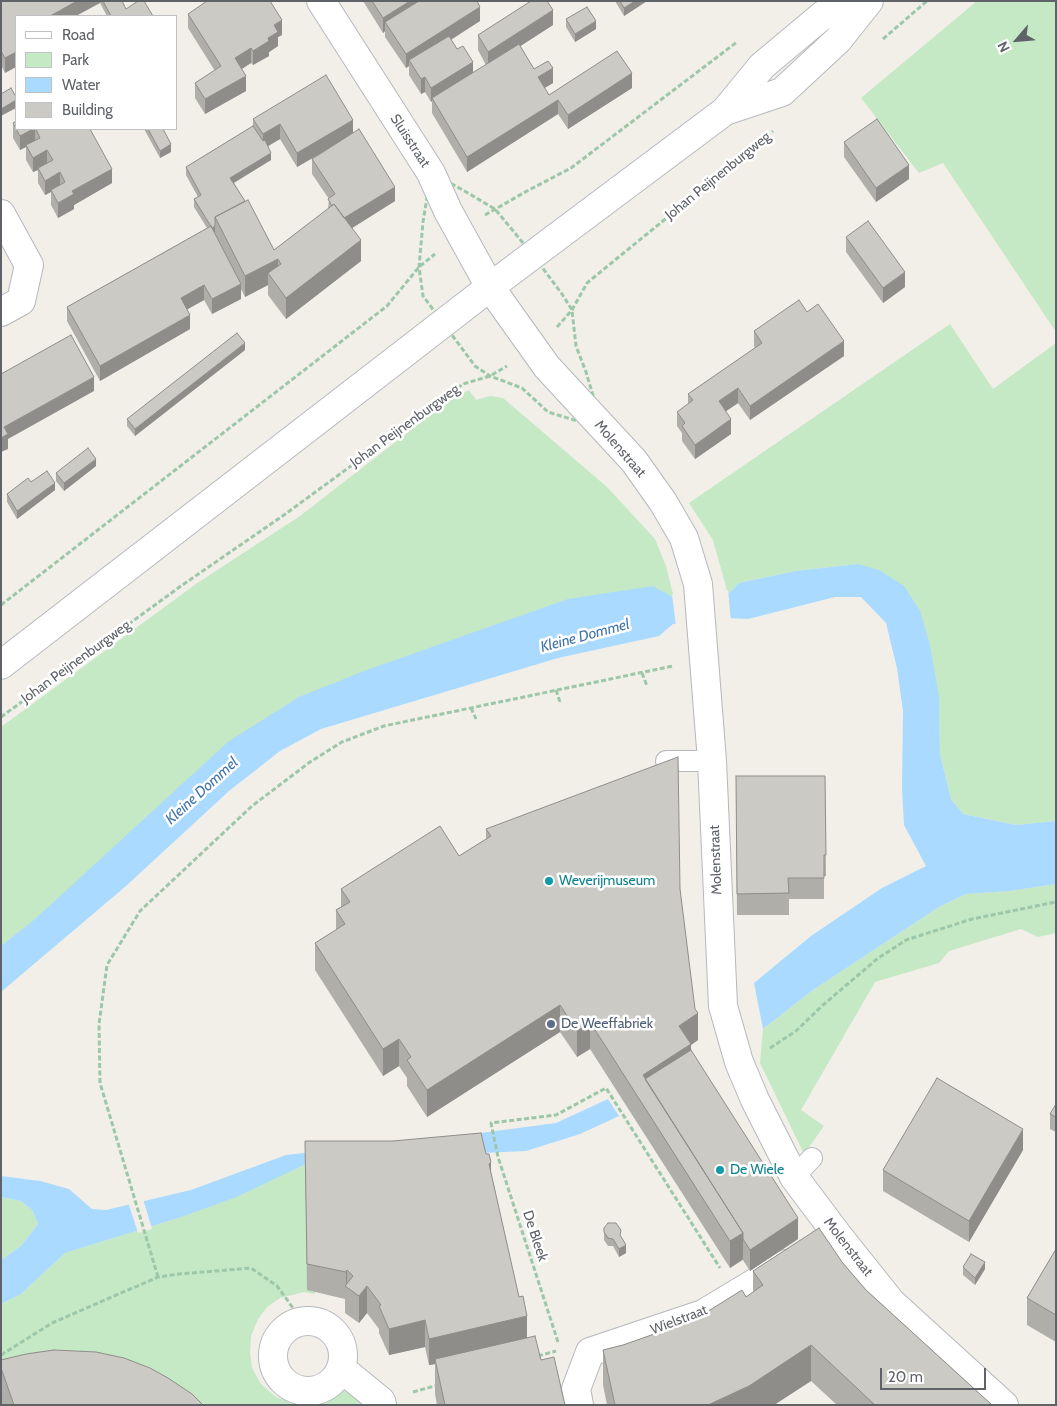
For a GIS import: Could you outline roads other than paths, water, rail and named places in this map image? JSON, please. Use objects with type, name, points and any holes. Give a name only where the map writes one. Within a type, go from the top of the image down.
[{"type":"street","name":"Sluisstraat","points":[[321,1],[431,173],[448,211],[490,287]]},
{"type":"street","points":[[1,665],[490,287],[725,111],[762,66],[823,15],[846,1]]},
{"type":"street","points":[[725,111],[782,92],[838,40],[869,1]]},
{"type":"street","points":[[1,214],[30,265],[21,301],[1,312]]},
{"type":"street","name":"Molenstraat","points":[[490,287],[553,374],[634,461],[658,495],[684,538],[698,584],[712,761],[723,1006],[739,1062],[755,1100],[803,1167],[836,1234],[891,1302],[1004,1405]]},
{"type":"street","name":"Wielstraat","points":[[579,1405],[576,1389],[590,1352],[703,1314],[836,1234]]},
{"type":"street","points":[[299,1321],[319,1322],[336,1332],[344,1350],[342,1369],[332,1382],[318,1390],[302,1391],[288,1385],[277,1373],[272,1357],[276,1342],[285,1328],[299,1321]]},
{"type":"street","points":[[342,1369],[381,1403]]},
{"type":"lane","points":[[666,761],[712,761]]},
{"type":"water","name":"Kleine Dommel","points":[[858,564],[879,570],[904,586],[920,611],[930,645],[939,697],[940,754],[951,799],[963,814],[1016,825],[1056,821],[1056,884],[1010,891],[966,894],[939,907],[813,990],[763,1029],[754,983],[811,936],[882,888],[926,866],[904,825],[902,789],[903,711],[897,668],[886,623],[861,597],[835,597],[748,619],[729,618],[673,624],[659,636],[558,658],[321,729],[280,751],[229,791],[126,886],[1,992],[1,946],[34,920],[229,741],[299,697],[364,671],[568,599],[653,586],[674,598],[728,594],[739,583],[795,571]]},
{"type":"water","points":[[608,1099],[619,1116],[580,1134],[526,1151],[308,1163],[234,1198],[178,1218],[65,1253],[21,1294],[1,1304],[1,1260],[21,1246],[38,1224],[32,1210],[21,1201],[1,1197],[1,1176],[40,1181],[69,1189],[92,1209],[106,1210],[191,1190],[286,1155],[556,1123]]},
{"type":"place","name":"Weverijmuseum","points":[[549,881]]},
{"type":"place","name":"De Weeffabriek","points":[[551,1024]]},
{"type":"place","name":"De Wiele","points":[[720,1170]]}]
